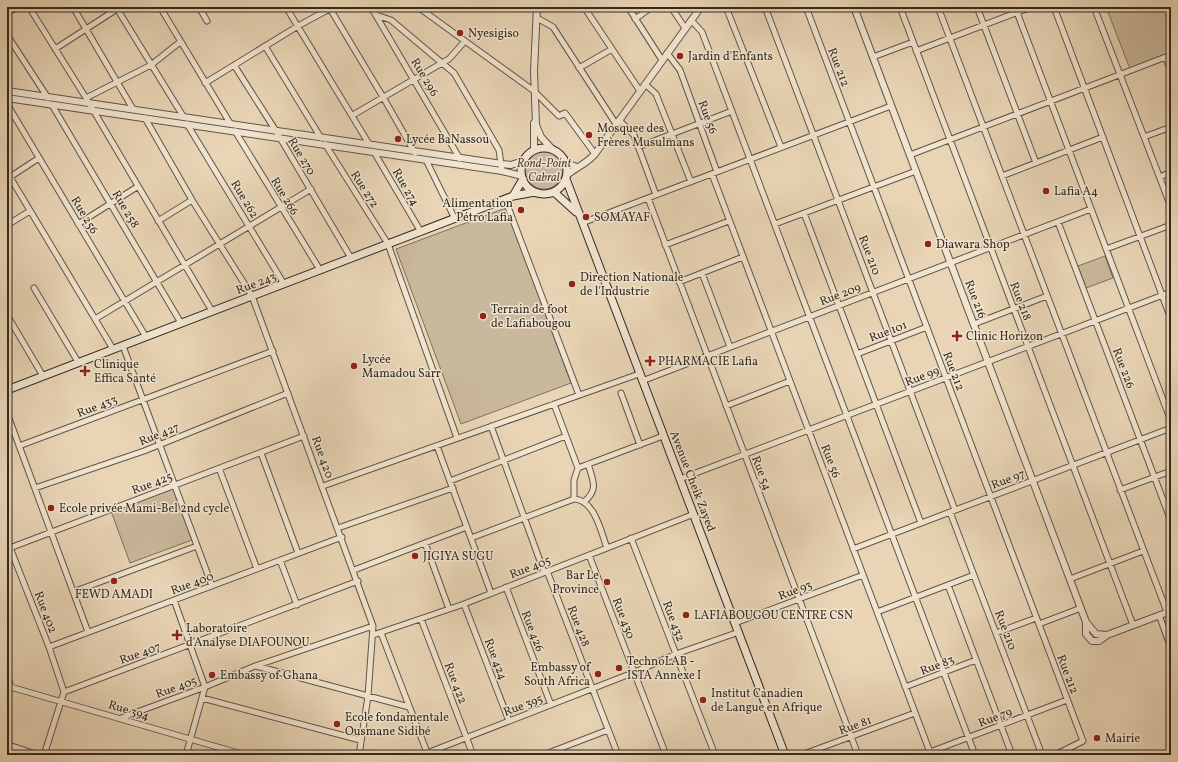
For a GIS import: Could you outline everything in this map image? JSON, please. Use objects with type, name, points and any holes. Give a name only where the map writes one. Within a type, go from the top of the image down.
[{"type":"main road","points":[[513,196],[522,178],[523,161],[534,150],[543,148],[552,149],[563,157],[566,163],[567,177],[561,187],[554,192],[548,194],[535,192],[525,184],[522,178]]},
{"type":"main road","name":"Avenue Cheik Zayed","points":[[567,177],[581,220],[640,377],[694,514],[785,755]]},
{"type":"main road","name":"Rue 243","points":[[8,387],[43,376],[123,346],[513,196],[535,192]]},
{"type":"main road","name":"Avenue Cheik Zayed","points":[[554,192],[570,205],[581,220]]},
{"type":"street","points":[[7,12],[18,7]]},
{"type":"street","points":[[29,7],[87,100],[137,187],[212,311]]},
{"type":"street","points":[[73,7],[133,109]]},
{"type":"street","points":[[160,7],[230,123]]},
{"type":"street","points":[[199,7],[207,21]]},
{"type":"street","points":[[286,7],[370,144]]},
{"type":"street","name":"Rue 296","points":[[371,7],[460,159]]},
{"type":"street","points":[[418,7],[534,91],[559,116],[565,113],[595,154]]},
{"type":"street","points":[[534,150],[534,91],[537,7]]},
{"type":"street","points":[[584,7],[640,91]]},
{"type":"street","points":[[628,7],[662,60]]},
{"type":"street","points":[[635,19],[652,7]]},
{"type":"street","points":[[671,7],[685,28]]},
{"type":"street","points":[[567,177],[577,167],[586,164],[595,154],[701,7]]},
{"type":"street","points":[[726,7],[781,148]]},
{"type":"street","name":"Rue 210","points":[[765,7],[910,391],[974,575],[1042,755]]},
{"type":"street","name":"Rue 212","points":[[806,7],[1083,741],[1055,755]]},
{"type":"street","name":"Rue 216","points":[[854,7],[1086,622],[1096,634],[1107,635],[1133,625]]},
{"type":"street","name":"Rue 218","points":[[900,7],[1133,625]]},
{"type":"street","points":[[938,7],[1143,551],[1169,611],[1133,625]]},
{"type":"street","points":[[977,7],[1036,162]]},
{"type":"street","points":[[916,51],[984,25],[1016,10],[1031,7]]},
{"type":"street","points":[[1094,7],[1171,207]]},
{"type":"street","points":[[55,49],[116,8],[183,116]]},
{"type":"street","points":[[205,83],[330,8],[415,151],[414,158]]},
{"type":"street","points":[[1056,8],[1171,319]]},
{"type":"street","points":[[1016,10],[1171,421]]},
{"type":"street","points":[[376,15],[391,20],[454,73],[499,150],[502,168]]},
{"type":"street","points":[[537,18],[553,27],[617,122],[634,135],[656,195]]},
{"type":"street","points":[[691,20],[702,32],[975,755]]},
{"type":"street","points":[[7,35],[48,98]]},
{"type":"street","points":[[353,115],[449,59],[465,41]]},
{"type":"street","points":[[87,100],[152,64],[180,42]]},
{"type":"street","points":[[873,57],[913,42]]},
{"type":"street","points":[[265,46],[321,138]]},
{"type":"street","points":[[580,68],[612,49]]},
{"type":"street","name":"Rue 56","points":[[667,53],[680,70],[717,172]]},
{"type":"street","points":[[910,155],[1168,57],[1171,72]]},
{"type":"street","name":"Rue 270","points":[[234,65],[276,131],[351,258]]},
{"type":"street","points":[[645,84],[656,94],[691,182]]},
{"type":"street","points":[[7,91],[48,98],[87,100],[133,109],[415,151],[502,168],[522,178]]},
{"type":"street","points":[[7,98],[426,160],[502,168],[523,161]]},
{"type":"street","points":[[534,99],[536,125],[541,136],[552,149]]},
{"type":"street","name":"Rue 256","points":[[7,104],[146,337]]},
{"type":"street","name":"Rue 258","points":[[52,105],[181,323]]},
{"type":"street","points":[[581,220],[648,198],[891,106]]},
{"type":"street","points":[[638,146],[732,111]]},
{"type":"street","name":"Rue 420","points":[[145,118],[192,200],[252,296],[358,581],[373,626],[368,696],[360,740],[359,755]]},
{"type":"street","name":"Rue 262","points":[[187,124],[284,284]]},
{"type":"street","points":[[1144,137],[1171,127]]},
{"type":"street","name":"Rue 266","points":[[235,131],[320,270]]},
{"type":"street","points":[[1002,176],[1103,137]]},
{"type":"street","name":"Rue 272","points":[[325,144],[388,244],[457,438]]},
{"type":"street","name":"Rue 274","points":[[374,152],[421,232]]},
{"type":"street","points":[[10,177],[39,158]]},
{"type":"street","points":[[426,160],[455,219]]},
{"type":"street","points":[[566,163],[577,167]]},
{"type":"street","points":[[775,224],[916,171]]},
{"type":"street","points":[[7,172],[113,349]]},
{"type":"street","points":[[1160,176],[1171,172]]},
{"type":"street","name":"Rue 56","points":[[712,174],[930,754]]},
{"type":"street","points":[[78,224],[137,187]]},
{"type":"street","points":[[95,319],[311,189]]},
{"type":"street","name":"Rue 54","points":[[648,198],[858,755]]},
{"type":"street","points":[[158,221],[192,200]]},
{"type":"street","points":[[505,200],[579,395]]},
{"type":"street","name":"Rue 209","points":[[323,486],[579,395],[707,356],[1091,209]]},
{"type":"street","points":[[7,225],[30,211]]},
{"type":"street","points":[[804,213],[921,523]]},
{"type":"street","points":[[665,245],[729,221]]},
{"type":"street","name":"Rue 226","points":[[1058,222],[1171,521]]},
{"type":"street","points":[[1106,249],[1171,225]]},
{"type":"street","points":[[679,282],[743,257]]},
{"type":"street","points":[[702,273],[730,347]]},
{"type":"street","points":[[34,288],[78,362]]},
{"type":"street","name":"Rue 99","points":[[680,479],[1171,292]]},
{"type":"street","points":[[974,324],[1047,296]]},
{"type":"street","points":[[7,315],[43,376]]},
{"type":"street","name":"Rue 101","points":[[857,354],[927,327]]},
{"type":"street","points":[[123,346],[212,586]]},
{"type":"street","name":"Rue 433","points":[[19,446],[273,351]]},
{"type":"street","points":[[726,406],[790,381]]},
{"type":"street","name":"Rue 427","points":[[35,488],[159,444],[288,393]]},
{"type":"street","points":[[621,393],[640,445]]},
{"type":"street","points":[[554,404],[578,468],[574,480],[574,499]]},
{"type":"street","points":[[7,413],[88,632]]},
{"type":"street","name":"Rue 428","points":[[491,426],[524,518],[618,755]]},
{"type":"street","name":"Rue 97","points":[[853,549],[1171,428]]},
{"type":"street","name":"Rue 425","points":[[9,549],[304,436]]},
{"type":"street","points":[[450,481],[566,436]]},
{"type":"street","points":[[578,468],[663,436]]},
{"type":"street","points":[[437,446],[492,593]]},
{"type":"street","points":[[261,453],[298,553]]},
{"type":"street","points":[[584,502],[592,495],[594,488],[588,464]]},
{"type":"street","points":[[219,468],[256,569]]},
{"type":"street","points":[[1120,490],[1171,471]]},
{"type":"street","points":[[338,528],[453,488]]},
{"type":"street","points":[[471,538],[574,499],[584,502],[595,515],[607,548]]},
{"type":"street","name":"Rue 405","points":[[373,635],[464,604],[694,514]]},
{"type":"street","points":[[354,570],[467,527]]},
{"type":"street","name":"Rue 400","points":[[49,647],[342,537]]},
{"type":"street","name":"Rue 432","points":[[631,538],[715,755]]},
{"type":"street","name":"Rue 402","points":[[7,540],[9,549],[49,647],[64,692]]},
{"type":"street","points":[[425,543],[450,609]]},
{"type":"street","points":[[73,592],[197,546]]},
{"type":"street","points":[[1070,579],[1143,551]]},
{"type":"street","name":"Rue 430","points":[[589,555],[635,672],[665,755]]},
{"type":"street","points":[[280,560],[297,605]]},
{"type":"street","name":"Rue 93","points":[[735,623],[863,575]]},
{"type":"street","points":[[877,612],[974,575]]},
{"type":"street","name":"Rue 407","points":[[64,692],[358,581]]},
{"type":"street","points":[[948,585],[1012,755]]},
{"type":"street","name":"Rue 426","points":[[506,587],[551,705]]},
{"type":"street","points":[[174,600],[205,687],[186,755]]},
{"type":"street","name":"Rue 424","points":[[464,604],[509,721]]},
{"type":"street","points":[[1039,624],[1081,608]]},
{"type":"street","points":[[1159,615],[1171,648]]},
{"type":"street","points":[[996,633],[1036,618]]},
{"type":"street","name":"Rue 422","points":[[421,619],[473,755]]},
{"type":"street","name":"Rue 405","points":[[121,718],[205,687],[255,666],[373,626]]},
{"type":"street","name":"Rue 395","points":[[427,754],[635,672],[676,654],[738,632]]},
{"type":"street","points":[[381,633],[427,754]]},
{"type":"street","name":"Rue 83","points":[[905,687],[976,660]]},
{"type":"street","points":[[255,666],[409,707]]},
{"type":"street","points":[[7,676],[9,686]]},
{"type":"street","name":"Rue 394","points":[[9,686],[246,755]]},
{"type":"street","points":[[44,755],[64,692]]},
{"type":"street","points":[[202,698],[360,740]]},
{"type":"street","name":"Rue 79","points":[[930,754],[1067,700]]},
{"type":"street","name":"Rue 81","points":[[801,755],[851,738],[915,713]]},
{"type":"street","points":[[543,755],[608,730]]},
{"type":"street","points":[[7,746],[37,755]]},
{"type":"green space","points":[[1106,7],[1168,7],[1171,14],[1171,53],[1130,69]]},
{"type":"green space","name":"Rond-Point Cabral","points":[[544,151],[557,157],[563,170],[557,183],[544,189],[531,183],[525,170],[531,157]]},
{"type":"green space","name":"Terrain de foot de Lafiabougou","points":[[506,208],[571,383],[461,424],[396,249]]},
{"type":"green space","points":[[1105,256],[1113,278],[1086,288],[1078,266]]},
{"type":"green space","points":[[173,489],[192,540],[130,563],[111,511]]},
{"type":"place","name":"Nyesigiso","points":[[460,33]]},
{"type":"place","name":"Jardin d'Enfants","points":[[680,56]]},
{"type":"place","name":"Mosquee des Frères Musulmans","points":[[589,135]]},
{"type":"place","name":"Lycée BaNassou","points":[[398,139]]},
{"type":"place","name":"Lafia A4","points":[[1046,191]]},
{"type":"place","name":"Alimentation Pétro Lafia","points":[[521,210]]},
{"type":"place","name":"SOMAYAF","points":[[586,217]]},
{"type":"place","name":"Diawara Shop","points":[[928,244]]},
{"type":"place","name":"Direction Nationale de l'Industrie","points":[[572,284]]},
{"type":"place","name":"Terrain de foot de Lafiabougou","points":[[483,316]]},
{"type":"place","name":"Clinic Horizon","points":[[957,336]]},
{"type":"place","name":"PHARMACIE Lafia","points":[[650,361]]},
{"type":"place","name":"Lycée Mamadou Sarr","points":[[354,366]]},
{"type":"place","name":"Clinique Effica Santé","points":[[85,371]]},
{"type":"place","name":"Ecole privée Mami-Bel 2nd cycle","points":[[51,508]]},
{"type":"place","name":"JIGIYA SUGU","points":[[415,556]]},
{"type":"place","name":"FEWD AMADI","points":[[114,581]]},
{"type":"place","name":"Bar Le Province","points":[[607,582]]},
{"type":"place","name":"LAFIABOUGOU CENTRE CSN","points":[[686,615]]},
{"type":"place","name":"Laboratoire d'Analyse DIAFOUNOU","points":[[177,635]]},
{"type":"place","name":"TechnoLAB - ISTA Annexe I","points":[[619,668]]},
{"type":"place","name":"Embassy of South Africa","points":[[598,674]]},
{"type":"place","name":"Embassy of Ghana","points":[[212,675]]},
{"type":"place","name":"Institut Canadien de Langue en Afrique","points":[[703,700]]},
{"type":"place","name":"Ecole fondamentale Ousmane Sidibé","points":[[337,724]]},
{"type":"place","name":"Mairie","points":[[1097,738]]}]
